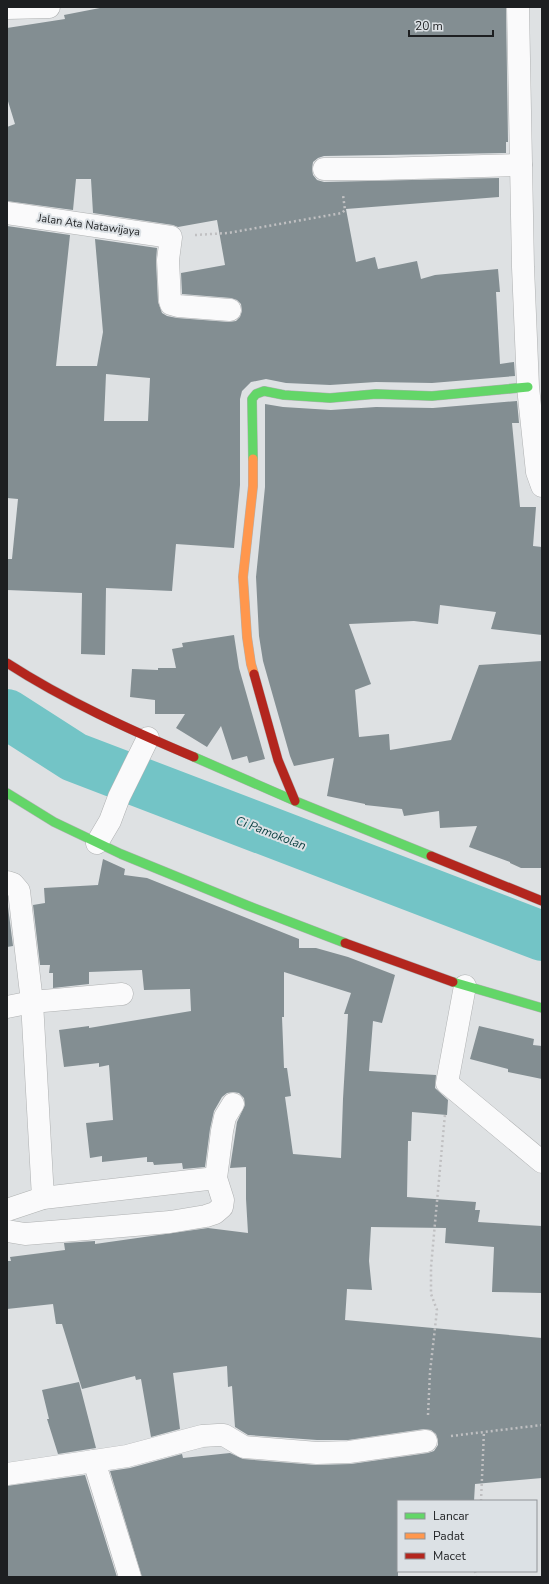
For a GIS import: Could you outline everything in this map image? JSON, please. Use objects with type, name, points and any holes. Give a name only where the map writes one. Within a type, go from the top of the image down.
[{"type":"street","points":[[7,8],[49,7]]},
{"type":"street","points":[[518,7],[523,267],[528,387],[537,472],[541,481]]},
{"type":"street","points":[[332,169],[521,165]]},
{"type":"street","name":"Jalan Ata Natawijaya","points":[[7,213],[171,237]]},
{"type":"street","points":[[171,237],[168,266],[170,301],[172,304],[178,306],[230,310]]},
{"type":"street","points":[[294,800],[278,760],[268,717],[251,664],[247,637],[243,577],[253,486],[252,399],[256,394],[264,391],[284,395],[330,398],[376,394],[432,396],[528,387]]},
{"type":"street","points":[[7,663],[42,684],[130,730],[294,800],[542,901]]},
{"type":"street","points":[[97,843],[110,821],[119,797],[148,738]]},
{"type":"street","points":[[7,793],[54,822],[97,843],[246,905],[393,961],[466,986],[542,1008]]},
{"type":"street","points":[[7,882],[13,884],[19,891],[32,1002],[43,1198]]},
{"type":"street","points":[[466,986],[447,1083],[542,1162]]},
{"type":"street","points":[[7,1007],[32,1002],[122,994]]},
{"type":"street","points":[[7,1231],[24,1234],[170,1222],[215,1213],[222,1207],[223,1200],[216,1178],[226,1117],[234,1104]]},
{"type":"street","points":[[7,1210],[43,1198],[216,1178]]},
{"type":"street","points":[[7,1474],[127,1456],[202,1436],[218,1435],[228,1437],[244,1447],[317,1453],[349,1452],[426,1440]]},
{"type":"street","points":[[94,1462],[130,1577]]},
{"type":"path","points":[[171,237],[228,233],[345,212],[332,169]]},
{"type":"path","points":[[447,1083],[431,1267],[431,1294],[437,1310],[430,1372],[426,1440],[484,1431],[542,1425]]},
{"type":"path","points":[[481,1500],[484,1431]]},
{"type":"building","points":[[105,7],[506,7],[508,142],[506,142],[506,153],[324,156],[313,162],[312,169],[313,175],[317,180],[324,182],[499,178],[499,197],[346,209],[356,262],[375,257],[378,269],[417,261],[421,279],[435,275],[498,269],[500,292],[496,292],[500,364],[514,362],[515,376],[432,383],[376,382],[330,385],[286,383],[266,379],[251,382],[242,391],[240,399],[240,485],[234,548],[176,544],[172,591],[106,588],[105,655],[81,654],[82,593],[7,590],[7,559],[12,559],[18,499],[7,498],[7,226],[70,235],[56,366],[97,366],[103,332],[95,239],[157,248],[156,261],[158,302],[162,313],[167,316],[229,322],[236,321],[240,317],[242,311],[241,304],[237,300],[231,298],[182,294],[181,273],[225,265],[217,220],[178,227],[93,213],[91,179],[76,179],[73,210],[7,201],[7,127],[15,124],[7,98],[7,28],[65,19],[64,15]],"holes":[[[106,374],[150,378],[148,421],[104,421]]]},
{"type":"building","points":[[517,401],[519,423],[512,423],[520,507],[536,507],[533,546],[542,547],[542,635],[491,629],[496,612],[440,605],[438,624],[414,621],[349,624],[371,684],[355,690],[359,737],[389,734],[390,750],[451,740],[479,665],[542,661],[542,868],[521,868],[510,862],[469,847],[477,826],[440,828],[439,811],[404,816],[402,809],[365,805],[327,796],[334,758],[294,766],[263,661],[259,636],[256,577],[265,487],[265,404],[283,407],[331,410],[376,407],[433,408]]},
{"type":"building","points":[[234,635],[239,668],[265,759],[249,763],[247,756],[232,760],[221,726],[207,747],[176,728],[185,714],[155,714],[155,700],[130,697],[132,669],[158,670],[158,668],[176,668],[172,649],[183,647],[182,643]]},
{"type":"building","points":[[103,859],[125,869],[124,875],[147,878],[299,939],[299,948],[316,948],[348,957],[395,975],[382,1023],[373,1021],[369,1071],[436,1075],[435,1088],[448,1100],[447,1115],[412,1112],[411,1141],[408,1141],[407,1197],[476,1202],[475,1210],[480,1210],[478,1222],[542,1226],[542,1293],[492,1292],[494,1247],[445,1243],[446,1228],[371,1227],[369,1261],[372,1290],[347,1289],[345,1320],[542,1338],[542,1478],[475,1484],[474,1500],[397,1500],[398,1577],[142,1577],[110,1471],[130,1468],[182,1454],[183,1458],[230,1453],[243,1459],[316,1465],[351,1464],[428,1453],[434,1451],[438,1445],[438,1440],[436,1434],[431,1430],[424,1429],[348,1440],[317,1440],[248,1435],[235,1427],[232,1386],[228,1387],[227,1366],[173,1373],[180,1429],[151,1437],[141,1379],[136,1380],[135,1376],[82,1389],[62,1324],[56,1324],[53,1304],[7,1309],[7,1261],[11,1261],[10,1257],[65,1250],[64,1243],[95,1241],[95,1244],[208,1228],[248,1233],[246,1167],[230,1168],[237,1122],[245,1105],[244,1098],[239,1093],[227,1093],[222,1097],[214,1111],[205,1167],[183,1169],[182,1163],[154,1165],[153,1162],[147,1162],[147,1157],[102,1162],[102,1156],[90,1158],[86,1123],[113,1120],[109,1065],[99,1067],[99,1063],[64,1067],[59,1030],[89,1026],[89,1028],[191,1011],[190,989],[144,990],[142,970],[89,972],[89,984],[53,988],[53,973],[49,973],[50,965],[40,965],[33,905],[45,903],[44,888],[98,885]],"holes":[[[284,972],[351,993],[344,1014],[348,1014],[341,1158],[293,1154],[285,1097],[291,1096],[287,1068],[284,1068],[282,1017],[284,1017]]]},
{"type":"building","points":[[8,907],[13,946],[7,947],[7,908]]},
{"type":"building","points":[[479,1026],[534,1039],[533,1045],[542,1046],[542,1079],[508,1072],[508,1069],[470,1059]]},
{"type":"building","points":[[79,1382],[96,1448],[58,1454],[47,1419],[49,1419],[42,1390]]},
{"type":"building","points":[[85,1475],[117,1577],[7,1577],[7,1486]]},
{"type":"waterway","name":"Ci Pamokolan","points":[[7,714],[74,757],[542,936]]},
{"type":"traffic: fast","points":[[253,459],[252,399],[256,394],[264,391],[284,395],[330,398],[376,394],[432,396],[528,387]]},
{"type":"traffic: fast","points":[[194,757],[295,801],[431,856]]},
{"type":"traffic: fast","points":[[7,793],[54,822],[121,854],[246,905],[345,943]]},
{"type":"traffic: fast","points":[[453,982],[542,1008]]},
{"type":"traffic: slow","points":[[253,459],[253,486],[243,577],[247,637],[254,674]]},
{"type":"traffic: jam","points":[[7,663],[75,702],[194,757]]},
{"type":"traffic: jam","points":[[254,674],[278,760],[295,801]]},
{"type":"traffic: jam","points":[[431,856],[542,901]]},
{"type":"traffic: jam","points":[[345,943],[453,982]]}]
